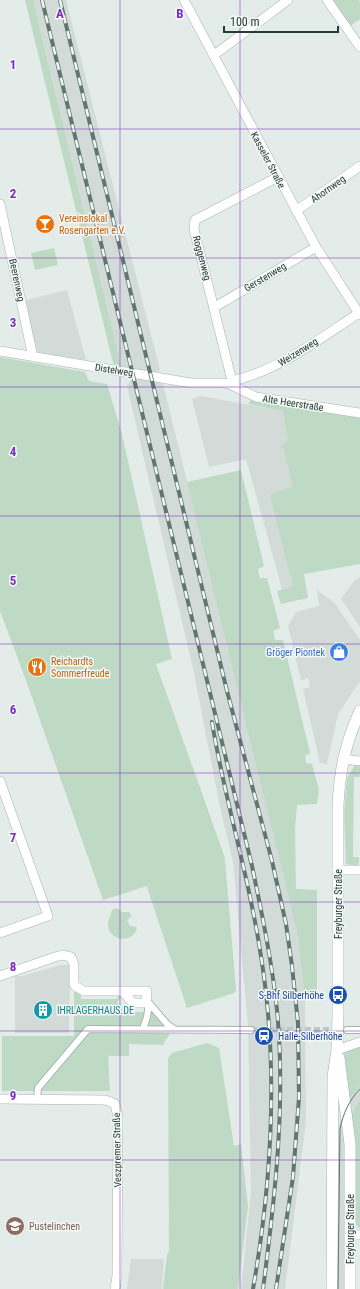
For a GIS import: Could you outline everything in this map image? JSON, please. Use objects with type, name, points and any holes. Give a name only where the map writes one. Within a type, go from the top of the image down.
[{"type":"street","name":"Kasseler Straße","points":[[184,0],[316,247],[359,314]]},
{"type":"street","points":[[214,55],[288,0]]},
{"type":"street","points":[[327,0],[360,47]]},
{"type":"street","name":"Ahornweg","points":[[296,211],[360,166]]},
{"type":"street","name":"Roggenweg","points":[[230,383],[215,307],[194,229],[195,220],[278,177]]},
{"type":"street","name":"Beerenweg","points":[[1,210],[33,357]]},
{"type":"street","name":"Gerstenweg","points":[[215,307],[316,247]]},
{"type":"street","name":"Weizenweg","points":[[230,383],[262,372],[288,359],[359,314]]},
{"type":"street","name":"Distelweg","points":[[0,352],[191,383],[230,383]]},
{"type":"street","name":"Alte Heerstraße","points":[[230,383],[256,397],[360,413]]},
{"type":"street","name":"Freyburger Straße","points":[[332,1289],[334,1077],[337,1050],[338,805],[343,758],[353,726],[360,711]]},
{"type":"street","points":[[343,758],[360,761]]},
{"type":"street","points":[[0,781],[48,916],[0,933]]},
{"type":"street","points":[[338,870],[360,870]]},
{"type":"street","points":[[0,976],[62,955],[71,957],[73,961],[74,984],[79,989],[84,991],[123,992]]},
{"type":"street","points":[[143,1029],[149,1003],[167,1024],[174,1029]]},
{"type":"street","points":[[36,1100],[38,1088],[88,1029],[251,1030]]},
{"type":"street","points":[[348,1030],[360,1030]]},
{"type":"street","points":[[337,1050],[360,1042]]},
{"type":"street","name":"Freyburger Straße","points":[[337,1050],[341,1069],[350,1139],[355,1235],[350,1289]]},
{"type":"street","name":"Veszpremer Straße","points":[[0,1099],[105,1100],[115,1104],[118,1117],[117,1276],[115,1289]]},
{"type":"shaded area","points":[[33,0],[66,0],[160,370],[156,373],[159,383],[163,384],[298,936],[305,995],[306,1121],[285,1289],[241,1289],[251,1192],[248,1025],[233,862],[220,807],[194,673],[127,386],[131,379],[129,368],[121,365]]},
{"type":"shaded area","points":[[67,290],[86,360],[36,352],[23,301]]},
{"type":"shaded area","points":[[201,396],[283,411],[294,486],[293,586],[282,589],[246,459],[209,467],[192,399]]},
{"type":"shaded area","points":[[360,577],[360,627],[341,599],[354,581]]},
{"type":"shaded area","points":[[317,590],[334,602],[360,640],[360,681],[338,714],[327,764],[320,763],[303,689],[310,687],[308,678],[301,680],[288,626],[296,612],[319,606]]},
{"type":"shaded area","name":"IHRLAGERHAUS.DE","points":[[61,965],[70,965],[69,1033],[15,1033],[15,976],[22,976]]},
{"type":"shaded area","points":[[360,1086],[360,1099],[351,1115],[349,1100]]},
{"type":"shaded area","points":[[341,1117],[346,1145],[344,1289],[337,1289],[338,1132]]},
{"type":"shaded area","points":[[131,1259],[164,1259],[162,1289],[127,1289]]},
{"type":"green space","points":[[25,0],[33,0],[121,365],[129,368],[115,365],[113,363]]},
{"type":"green space","points":[[332,0],[359,0],[360,19],[350,26]]},
{"type":"green space","points":[[54,248],[58,265],[35,270],[31,253]]},
{"type":"green space","points":[[0,357],[85,372],[89,381],[107,384],[122,434],[172,659],[156,664],[225,858],[236,990],[234,993],[187,1008],[147,887],[150,885],[103,900],[27,683],[0,611]]},
{"type":"green space","points":[[251,400],[360,418],[360,564],[304,574],[308,598],[281,604],[277,591],[293,586],[270,495],[293,486],[284,449],[279,449],[288,439],[283,411],[248,404]]},
{"type":"green space","points":[[241,470],[264,566],[258,569],[260,578],[267,578],[280,628],[273,631],[275,640],[283,640],[310,753],[305,756],[306,763],[312,764],[319,790],[317,804],[297,805],[295,829],[296,889],[317,890],[317,997],[305,998],[298,936],[187,482]]},
{"type":"green space","points":[[355,765],[360,765],[360,777],[354,777],[353,857],[359,857],[357,866],[346,864],[344,814],[347,778]]},
{"type":"green space","points":[[117,908],[122,912],[129,912],[132,916],[127,920],[130,926],[137,927],[135,932],[127,938],[117,938],[109,931],[108,923],[112,910]]},
{"type":"green space","points":[[74,992],[81,992],[81,999],[117,999],[118,994],[121,998],[117,1002],[125,1010],[129,1006],[130,1012],[146,1012],[152,1007],[173,1029],[164,1045],[130,1044],[129,1042],[129,1056],[109,1056],[108,1054],[110,1091],[2,1091],[2,1036],[74,1036]]},
{"type":"green space","points":[[207,1043],[219,1048],[234,1146],[241,1144],[248,1207],[238,1289],[163,1289],[167,1255],[169,1251],[168,1058],[172,1053]]},
{"type":"green space","points":[[360,1045],[360,1086],[349,1100],[344,1051]]},
{"type":"green space","points":[[360,1099],[360,1229],[355,1223],[351,1115]]},
{"type":"tunnel","points":[[251,1030],[339,1030]]},
{"type":"tram line","points":[[338,1289],[340,1129],[347,1108],[360,1089]]},
{"type":"railway","points":[[42,0],[252,866],[270,956],[277,1010],[280,1115],[272,1220],[263,1289]]},
{"type":"railway","points":[[60,0],[227,691],[272,861],[286,924],[298,1023],[299,1097],[293,1177],[276,1289]]},
{"type":"railway","points":[[212,722],[254,916],[265,987],[269,1030],[271,1073],[269,1160],[260,1246],[253,1289]]},
{"type":"place","name":"Vereinslokal Rosengarten e.V.","points":[[45,224]]},
{"type":"place","name":"Gröger Piontek","points":[[339,652]]},
{"type":"place","name":"Reichardts Sommerfreude","points":[[37,667]]},
{"type":"place","name":"S-Bhf Silberhöhe","points":[[338,995]]},
{"type":"place","name":"IHRLAGERHAUS.DE","points":[[43,1010]]},
{"type":"place","name":"Halle-Silberhöhe","points":[[264,1036]]},
{"type":"place","name":"Pustelinchen","points":[[15,1226]]}]
